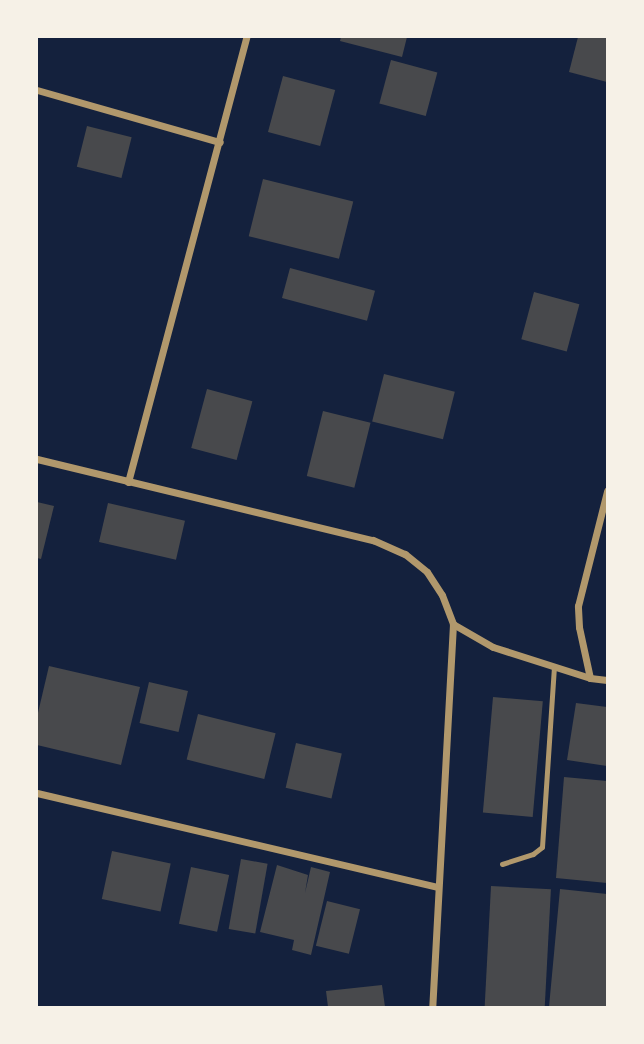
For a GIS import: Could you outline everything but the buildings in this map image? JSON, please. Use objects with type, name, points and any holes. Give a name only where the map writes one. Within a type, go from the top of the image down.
[{"type":"street","points":[[128,482],[246,37]]},
{"type":"street","points":[[37,90],[220,142]]},
{"type":"street","points":[[37,459],[373,540],[405,554],[427,572],[442,595],[453,624],[432,1007]]},
{"type":"street","points":[[590,678],[579,627],[578,607],[607,491]]},
{"type":"street","points":[[453,624],[493,647],[590,678],[607,680]]},
{"type":"street","points":[[37,793],[437,887]]},
{"type":"lane","points":[[502,864],[533,854],[542,847],[554,666]]}]
